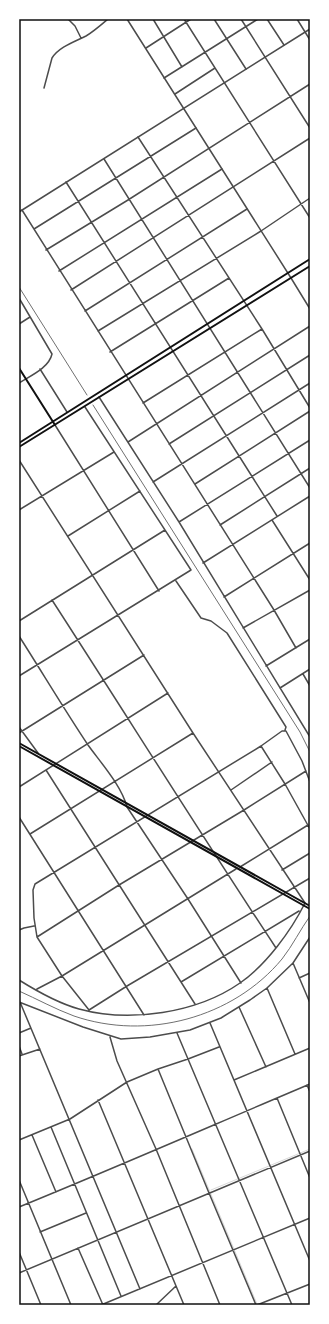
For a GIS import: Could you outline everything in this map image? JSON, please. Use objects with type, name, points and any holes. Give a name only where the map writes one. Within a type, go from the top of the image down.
[{"type":"main road","points":[[19,443],[310,259]]},
{"type":"main road","points":[[19,447],[310,266]]},
{"type":"main road","points":[[19,368],[55,425]]},
{"type":"main road","points":[[19,744],[39,754],[54,765]]},
{"type":"main road","points":[[19,744],[144,817],[214,853],[238,868]]},
{"type":"main road","points":[[99,790],[126,803],[217,857],[310,908]]},
{"type":"street","points":[[68,19],[76,26],[81,38]]},
{"type":"street","points":[[44,88],[52,58],[55,54],[72,42],[88,34],[108,19]]},
{"type":"street","points":[[127,19],[310,309]]},
{"type":"street","points":[[153,19],[182,67]]},
{"type":"street","points":[[184,19],[310,218]]},
{"type":"street","points":[[145,49],[192,19]]},
{"type":"street","points":[[214,19],[246,69]]},
{"type":"street","points":[[241,19],[310,128]]},
{"type":"street","points":[[164,78],[258,19]]},
{"type":"street","points":[[267,19],[284,45]]},
{"type":"street","points":[[297,19],[310,40]]},
{"type":"street","points":[[19,212],[310,29]]},
{"type":"street","points":[[175,94],[215,68]]},
{"type":"street","points":[[46,250],[250,124],[310,84]]},
{"type":"street","points":[[34,230],[196,128]]},
{"type":"street","points":[[138,137],[247,305],[310,408]]},
{"type":"street","points":[[71,290],[310,138]]},
{"type":"street","points":[[103,159],[310,488]]},
{"type":"street","points":[[59,271],[222,169]]},
{"type":"street","points":[[66,182],[225,436],[277,516]]},
{"type":"street","points":[[98,331],[260,231],[310,198]]},
{"type":"street","points":[[85,311],[247,209]]},
{"type":"street","points":[[22,210],[110,352],[254,578],[296,648]]},
{"type":"street","points":[[110,352],[229,278]]},
{"type":"street","points":[[19,298],[52,354],[49,361],[40,369],[19,382]]},
{"type":"street","points":[[19,324],[30,317]]},
{"type":"street","points":[[128,442],[310,326]]},
{"type":"street","points":[[143,403],[262,329]]},
{"type":"street","points":[[169,444],[212,415],[310,354]]},
{"type":"street","points":[[40,369],[67,412]]},
{"type":"street","points":[[153,482],[310,383]]},
{"type":"street","points":[[99,397],[179,522],[310,736]]},
{"type":"street","points":[[19,676],[176,581],[190,572],[191,568],[85,406]]},
{"type":"street","points":[[195,484],[310,411]]},
{"type":"street","points":[[55,425],[159,591]]},
{"type":"street","points":[[179,522],[310,440]]},
{"type":"street","points":[[19,510],[114,452]]},
{"type":"street","points":[[19,460],[304,904],[277,949],[241,983],[226,992],[195,1005],[144,1015],[101,1013],[79,1009],[19,980]]},
{"type":"street","points":[[220,525],[310,468]]},
{"type":"street","points":[[68,536],[140,491]]},
{"type":"street","points":[[203,563],[310,496]]},
{"type":"street","points":[[272,520],[310,580]]},
{"type":"street","points":[[19,621],[166,529]]},
{"type":"street","points":[[224,597],[310,543]]},
{"type":"street","points":[[176,581],[201,618],[211,621],[227,633],[286,727],[285,730],[302,761],[310,782]]},
{"type":"street","points":[[243,628],[310,590]]},
{"type":"street","points":[[52,600],[154,757],[177,797],[277,949]]},
{"type":"street","points":[[19,636],[114,782],[127,807],[241,983]]},
{"type":"street","points":[[266,666],[310,639]]},
{"type":"street","points":[[19,733],[144,655]]},
{"type":"street","points":[[280,688],[310,670]]},
{"type":"street","points":[[303,674],[310,686]]},
{"type":"street","points":[[19,787],[169,693]]},
{"type":"street","points":[[19,727],[39,754]]},
{"type":"street","points":[[89,1010],[62,976],[37,937],[35,925],[35,884],[285,730]]},
{"type":"street","points":[[30,834],[193,733]]},
{"type":"street","points":[[261,746],[285,784],[310,829]]},
{"type":"street","points":[[230,790],[272,762]]},
{"type":"street","points":[[46,770],[195,1005]]},
{"type":"street","points":[[37,937],[306,771]]},
{"type":"street","points":[[19,817],[144,1015]]},
{"type":"street","points":[[37,990],[308,825]]},
{"type":"street","points":[[282,870],[310,853]]},
{"type":"street","points":[[89,1010],[126,986],[310,878]]},
{"type":"street","points":[[181,982],[300,911]]},
{"type":"street","points":[[19,930],[35,925]]},
{"type":"street","points":[[20,1002],[120,1039],[190,1030],[210,1023],[239,1007],[267,988],[293,963],[310,937]]},
{"type":"street","points":[[293,963],[310,1003]]},
{"type":"street","points":[[299,978],[310,973]]},
{"type":"street","points":[[267,988],[295,1054]]},
{"type":"street","points":[[20,1002],[140,1289]]},
{"type":"street","points":[[239,1007],[266,1067]]},
{"type":"street","points":[[210,1023],[310,1261]]},
{"type":"street","points":[[19,1033],[31,1028]]},
{"type":"street","points":[[177,1032],[292,1305]]},
{"type":"street","points":[[110,1036],[113,1049],[220,1305]]},
{"type":"street","points":[[19,1046],[22,1055]]},
{"type":"street","points":[[19,1140],[70,1119],[127,1082],[158,1068],[188,1059],[220,1046]]},
{"type":"street","points":[[234,1080],[310,1048]]},
{"type":"street","points":[[19,1056],[40,1049]]},
{"type":"street","points":[[158,1068],[208,1194],[257,1305],[310,1284]]},
{"type":"street","points":[[19,1207],[310,1084]]},
{"type":"street","points":[[307,1085],[310,1092]]},
{"type":"street","points":[[277,1098],[310,1178]]},
{"type":"street","points":[[98,1100],[184,1305]]},
{"type":"street","points":[[51,1127],[121,1296]]},
{"type":"street","points":[[32,1135],[56,1192]]},
{"type":"street","points":[[19,1273],[310,1151]]},
{"type":"street","points":[[19,1180],[71,1305]]},
{"type":"street","points":[[40,1232],[86,1213]]},
{"type":"street","points":[[78,1248],[102,1305],[310,1218]]},
{"type":"street","points":[[19,1252],[41,1305]]},
{"type":"street","points":[[156,1305],[176,1286]]},
{"type":"waterway","points":[[192,1149],[257,1304]]},
{"type":"waterway","points":[[211,1190],[310,1149]]},
{"type":"railway","points":[[19,287],[87,395]]},
{"type":"railway","points":[[93,405],[300,732],[310,752]]},
{"type":"railway","points":[[19,991],[74,1016],[102,1023],[130,1026],[159,1025],[187,1019],[214,1010],[239,996],[262,979],[282,959],[310,916]]}]
